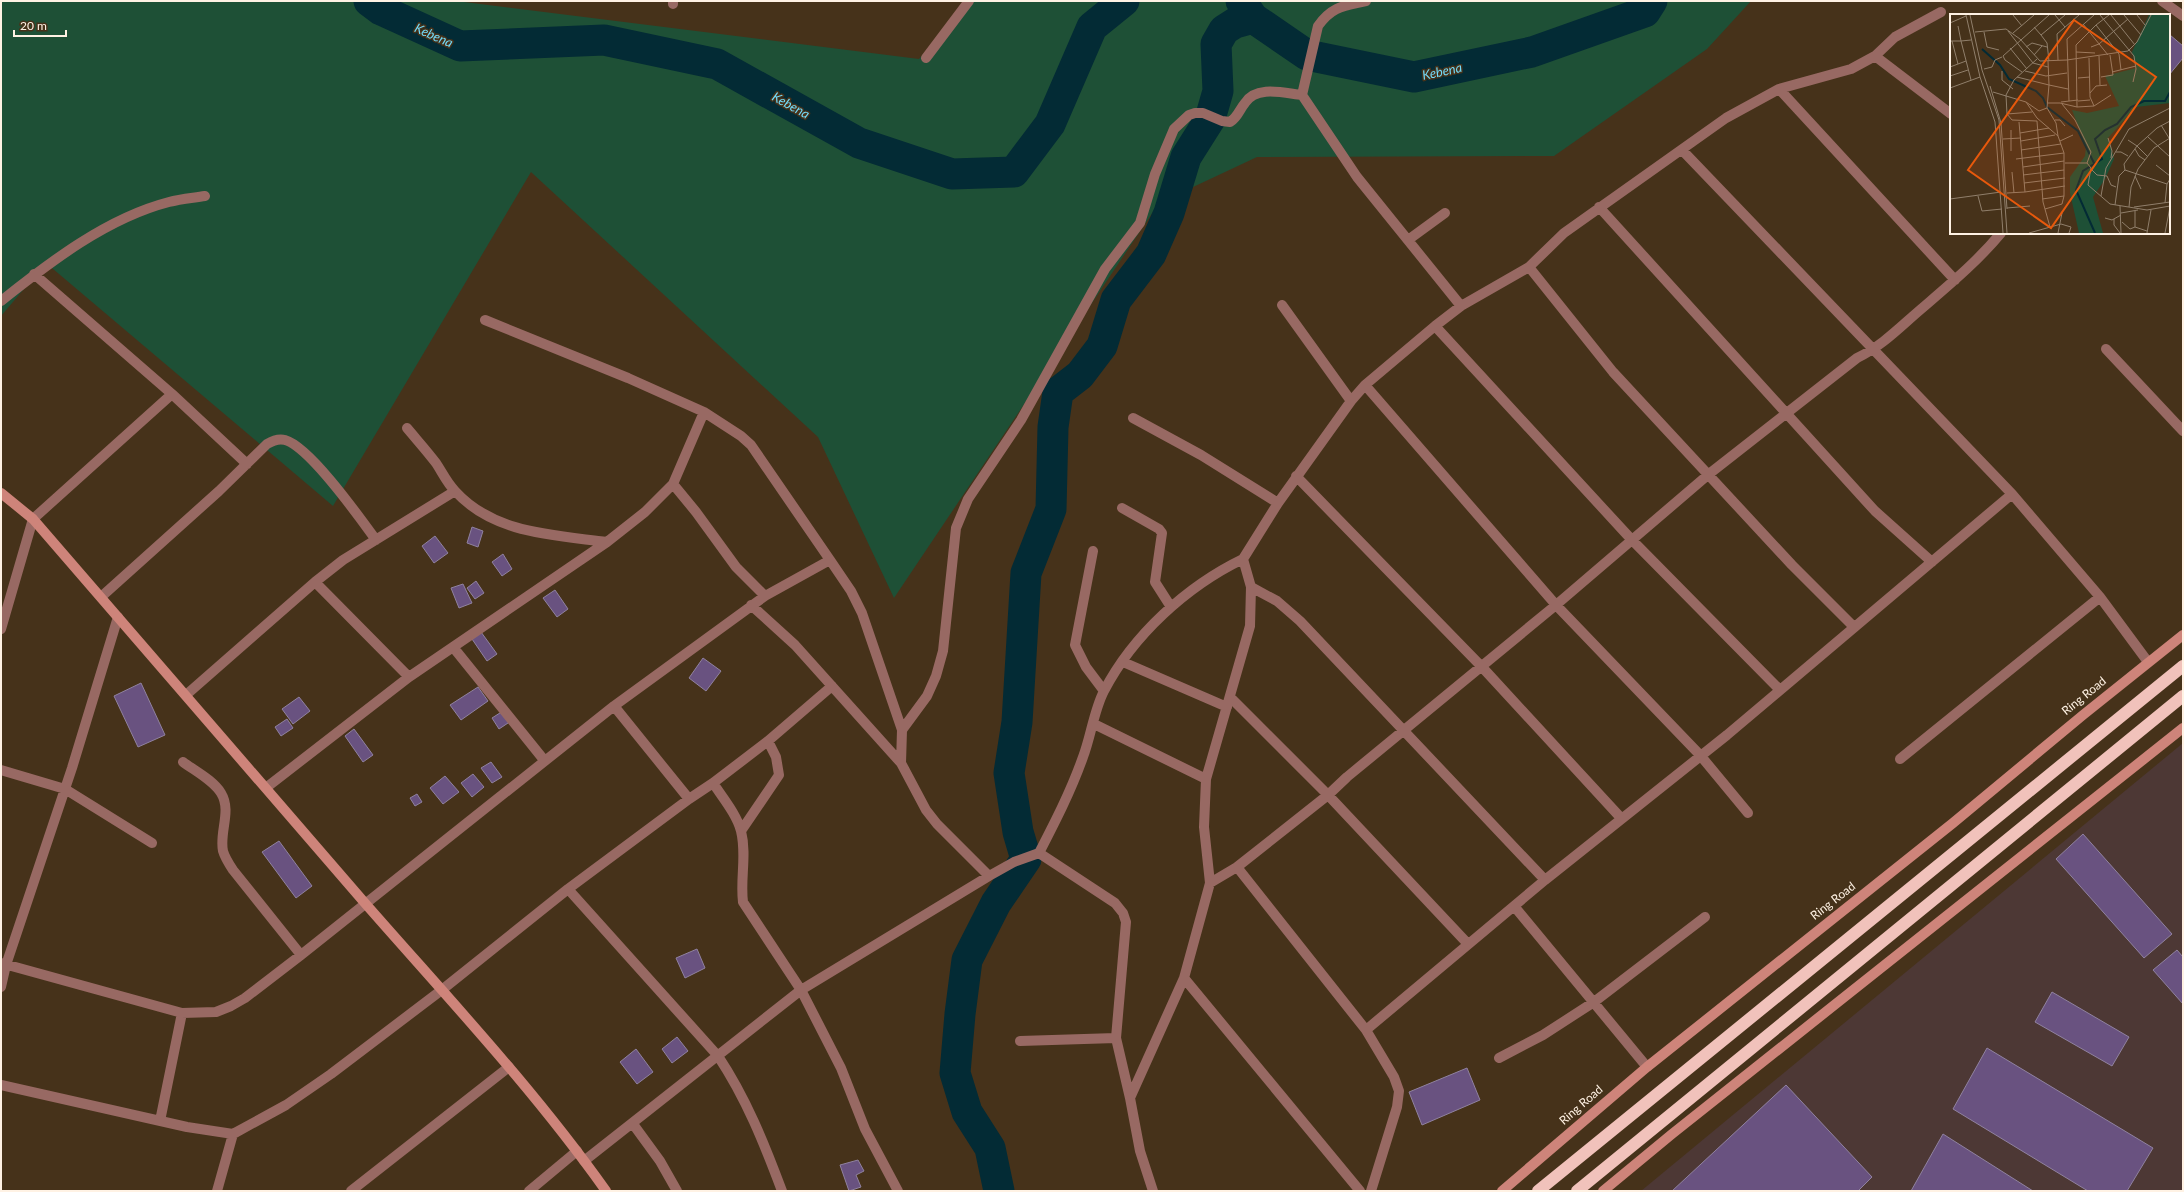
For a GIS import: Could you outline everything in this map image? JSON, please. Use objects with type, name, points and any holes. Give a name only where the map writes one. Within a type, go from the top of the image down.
[{"type":"highway","points":[[1538,1191],[2183,666]]},
{"type":"highway","points":[[1577,1191],[2183,696]]},
{"type":"street","points":[[926,58],[969,1]]},
{"type":"street","points":[[1366,1],[1335,4],[1324,16],[1314,37],[1308,73],[1302,95],[1357,177],[1461,306]]},
{"type":"street","points":[[2162,1],[2175,15]]},
{"type":"street","points":[[584,1161],[633,1124],[801,990],[989,876],[1014,862],[1034,855],[1071,790],[1104,691],[1123,662],[1143,636],[1172,607],[1217,571],[1243,559],[1296,476],[1351,401],[1365,385],[1461,306],[1529,267],[1564,233],[1726,118],[1779,89],[1851,69],[1875,56],[1895,37],[1942,12]]},
{"type":"street","points":[[1875,56],[1950,113]]},
{"type":"street","points":[[1779,89],[1955,280]]},
{"type":"street","points":[[902,730],[927,696],[936,676],[942,651],[956,528],[968,499],[1021,420],[1105,269],[1140,223],[1155,174],[1174,129],[1189,115],[1203,114],[1222,121],[1230,122],[1235,119],[1248,97],[1255,93],[1302,95]]},
{"type":"street","points":[[1682,150],[2012,494],[2100,597],[2148,662]]},
{"type":"street","points":[[1,301],[34,274],[108,227],[169,202],[205,196]]},
{"type":"street","points":[[1599,207],[1785,414],[1875,511],[1932,562]]},
{"type":"street","points":[[1408,240],[1445,213]]},
{"type":"street","points":[[1210,883],[1236,867],[1328,795],[1556,605],[1631,539],[1709,474],[1857,358],[1874,349],[1984,254],[2000,234]]},
{"type":"street","points":[[1529,267],[1613,372],[1792,565],[1854,627]]},
{"type":"street","points":[[34,274],[172,394],[247,464]]},
{"type":"street","points":[[1282,305],[1351,401]]},
{"type":"street","points":[[484,320],[628,378],[704,412],[741,436],[751,445],[851,591],[862,613],[902,730],[901,763]]},
{"type":"street","points":[[1435,326],[1631,539],[1780,690]]},
{"type":"street","points":[[2106,349],[2183,431]]},
{"type":"street","points":[[1365,385],[1556,605],[1700,755],[1748,813]]},
{"type":"street","points":[[1,629],[33,519],[172,394]]},
{"type":"street","points":[[267,787],[409,677],[607,542],[645,512],[673,484],[704,412]]},
{"type":"street","points":[[1133,418],[1201,455],[1278,503]]},
{"type":"street","points":[[407,428],[435,462],[455,491],[479,511],[498,522],[514,528],[607,542]]},
{"type":"street","points":[[101,597],[267,444],[274,440],[284,440],[295,446],[333,484],[376,540]]},
{"type":"street","points":[[1296,476],[1482,667],[1621,818]]},
{"type":"street","points":[[673,484],[696,512],[736,567],[765,596]]},
{"type":"street","points":[[186,695],[315,582],[344,560],[455,491]]},
{"type":"street","points":[[1,493],[33,519],[267,787],[364,902],[443,989],[544,1108],[606,1191]]},
{"type":"street","points":[[1366,1030],[1545,880],[1780,690],[2012,494]]},
{"type":"street","points":[[1122,508],[1159,529],[1162,533],[1155,582],[1172,607]]},
{"type":"street","points":[[1093,551],[1075,645],[1086,667],[1104,691]]},
{"type":"street","points":[[1130,1098],[1184,978],[1210,883],[1204,827],[1206,779],[1250,626],[1251,587],[1243,559]]},
{"type":"street","points":[[4,964],[182,1013],[216,1012],[231,1006],[245,998],[364,902],[614,706],[751,605],[830,560]]},
{"type":"street","points":[[315,582],[409,677]]},
{"type":"street","points":[[1251,587],[1277,601],[1300,621],[1545,880]]},
{"type":"street","points":[[1900,758],[2100,597]]},
{"type":"street","points":[[751,605],[795,645],[901,763],[926,810],[937,824],[989,876]]},
{"type":"street","points":[[1,987],[4,964],[65,789],[118,617]]},
{"type":"street","name":"Ring Road","points":[[1502,1191],[1647,1067],[1953,823],[2148,662],[2183,635]]},
{"type":"street","points":[[452,648],[544,760]]},
{"type":"street","points":[[1123,662],[1227,707]]},
{"type":"street","points":[[1,1085],[160,1121],[233,1134],[286,1105],[331,1074],[443,989],[568,889],[768,741],[832,686]]},
{"type":"street","points":[[1230,696],[1328,795],[1468,944]]},
{"type":"street","points":[[614,706],[689,799]]},
{"type":"street","points":[[1094,724],[1206,779]]},
{"type":"street","points":[[1603,1191],[1672,1134],[2182,730]]},
{"type":"street","points":[[741,831],[779,775],[776,756],[768,741]]},
{"type":"street","points":[[183,762],[214,784],[221,792],[226,807],[223,841],[225,857],[233,870],[301,954]]},
{"type":"street","points":[[1,770],[65,789],[152,843]]},
{"type":"street","points":[[713,783],[741,831],[743,852],[741,890],[743,902],[801,990],[841,1068],[865,1129],[898,1191]]},
{"type":"street","points":[[1034,855],[1115,903],[1123,913],[1126,922],[1116,1038],[1140,1150],[1153,1191]]},
{"type":"street","points":[[1236,867],[1366,1030],[1394,1077],[1398,1091],[1397,1107],[1371,1191]]},
{"type":"street","points":[[568,889],[718,1056],[736,1082],[750,1111],[782,1191]]},
{"type":"street","points":[[1514,906],[1647,1067]]},
{"type":"street","points":[[1499,1058],[1543,1035],[1594,1002],[1705,917]]},
{"type":"street","points":[[1184,978],[1360,1191]]},
{"type":"street","points":[[160,1121],[182,1013]]},
{"type":"street","points":[[1020,1042],[1116,1038]]},
{"type":"street","points":[[351,1191],[510,1067]]},
{"type":"street","points":[[633,1124],[660,1161],[677,1191]]},
{"type":"street","points":[[217,1191],[233,1134]]},
{"type":"street","points":[[529,1191],[577,1151]]},
{"type":"shaded area","points":[[2183,743],[2183,1191],[1641,1191]]},
{"type":"green space","points":[[1,1],[456,1],[919,59],[968,1],[1751,1],[1707,49],[1554,156],[1257,157],[1159,203],[894,598],[818,437],[531,172],[333,506],[46,263],[1,316]]},
{"type":"building","points":[[2170,35],[2183,46],[2183,58],[2170,74]]},
{"type":"building","points":[[472,527],[483,531],[478,547],[467,543]]},
{"type":"building","points":[[435,536],[448,553],[434,563],[422,546]]},
{"type":"building","points":[[503,554],[512,569],[502,576],[492,562]]},
{"type":"building","points":[[476,581],[484,593],[475,599],[467,588]]},
{"type":"building","points":[[463,584],[472,603],[459,608],[451,588]]},
{"type":"building","points":[[555,590],[568,609],[557,617],[543,598]]},
{"type":"building","points":[[481,632],[497,654],[487,661],[472,639]]},
{"type":"building","points":[[703,658],[721,671],[706,691],[689,678]]},
{"type":"building","points":[[141,683],[165,735],[138,747],[114,696]]},
{"type":"building","points":[[478,687],[488,701],[461,720],[450,705]]},
{"type":"building","points":[[299,697],[310,711],[293,724],[282,709]]},
{"type":"building","points":[[503,711],[511,721],[499,729],[492,718]]},
{"type":"building","points":[[287,719],[293,728],[281,736],[275,727]]},
{"type":"building","points":[[354,729],[373,755],[363,762],[345,736]]},
{"type":"building","points":[[491,762],[502,777],[492,783],[481,768]]},
{"type":"building","points":[[473,774],[484,787],[472,797],[461,783]]},
{"type":"building","points":[[445,776],[459,792],[443,804],[430,788]]},
{"type":"building","points":[[417,794],[422,802],[415,806],[410,798]]},
{"type":"building","points":[[2083,834],[2172,934],[2144,958],[2056,859]]},
{"type":"building","points":[[279,841],[312,886],[296,898],[262,852]]},
{"type":"building","points":[[697,949],[705,968],[685,978],[676,958]]},
{"type":"building","points":[[2177,950],[2183,957],[2183,1004],[2153,970]]},
{"type":"building","points":[[2052,992],[2129,1037],[2112,1066],[2035,1022]]},
{"type":"building","points":[[677,1037],[688,1051],[672,1063],[662,1049]]},
{"type":"building","points":[[1987,1048],[2153,1148],[2127,1191],[2088,1191],[1953,1109]]},
{"type":"building","points":[[636,1049],[653,1072],[637,1084],[620,1062]]},
{"type":"building","points":[[1467,1068],[1480,1100],[1422,1125],[1409,1092]]},
{"type":"building","points":[[1786,1085],[1872,1177],[1858,1191],[1672,1191]]},
{"type":"building","points":[[1943,1134],[2033,1191],[1911,1191]]},
{"type":"building","points":[[858,1160],[864,1171],[856,1175],[861,1187],[849,1191],[840,1165]]},
{"type":"waterway","name":"Kebena","points":[[369,1],[381,10],[460,46],[604,40],[717,64],[859,143],[952,174],[1014,172],[1050,124],[1092,27],[1124,1]]},
{"type":"waterway","name":"Kebena","points":[[1241,1],[1253,18],[1307,55],[1414,77],[1532,52],[1645,12],[1652,1]]},
{"type":"waterway","points":[[999,1191],[990,1148],[967,1112],[955,1073],[960,1014],[967,960],[996,903],[1026,859],[1018,832],[1009,773],[1017,722],[1026,573],[1051,509],[1053,427],[1058,392],[1080,375],[1102,346],[1116,300],[1151,254],[1169,213],[1186,157],[1210,119],[1218,91],[1216,44],[1224,30],[1235,23],[1253,18]]}]
